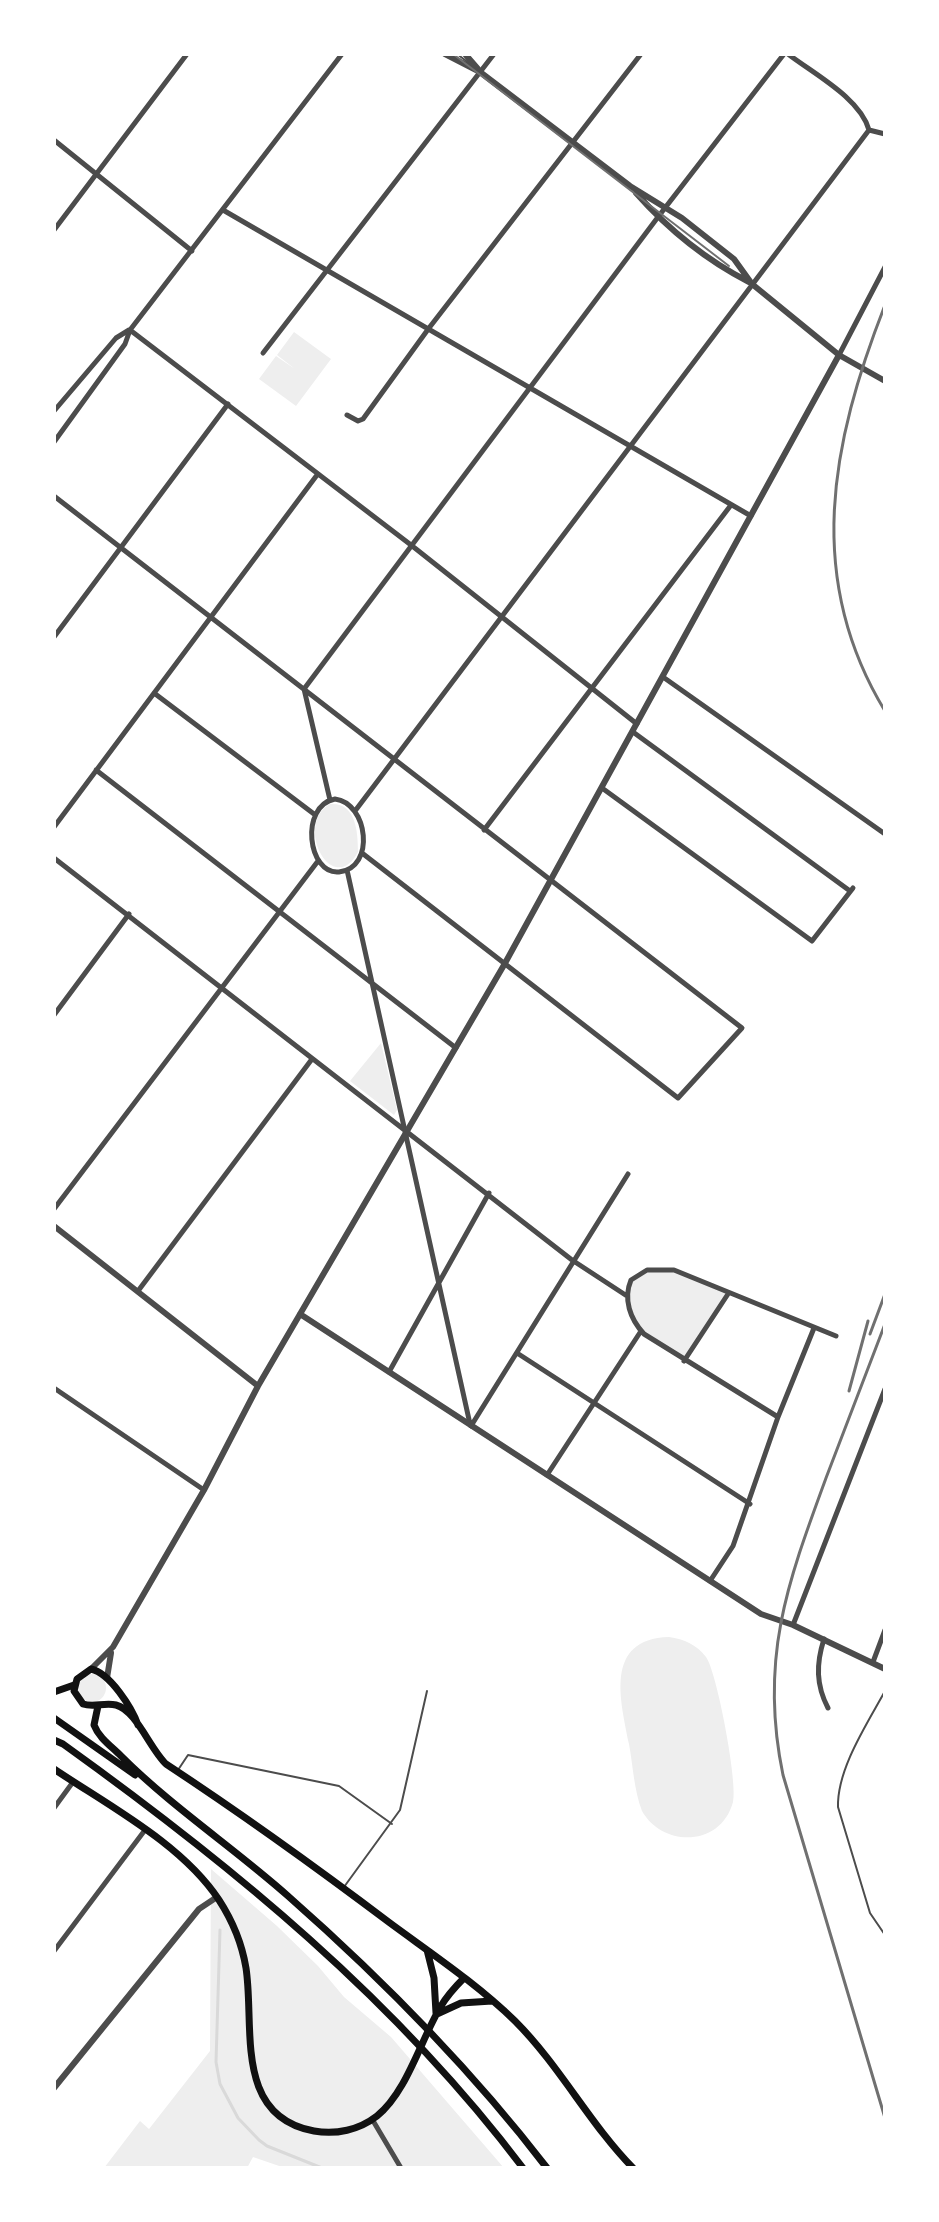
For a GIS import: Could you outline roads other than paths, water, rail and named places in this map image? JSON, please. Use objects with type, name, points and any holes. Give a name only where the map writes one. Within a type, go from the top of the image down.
[{"type":"main road","points":[[54,1692],[74,1685],[80,1674],[91,1669],[100,1672],[129,1705],[154,1752],[344,1888],[513,2019],[554,2064],[609,2142],[633,2168]]},
{"type":"main road","points":[[108,1680],[110,1695],[99,1706],[93,1719],[98,1733],[153,1788]]},
{"type":"main road","points":[[74,1685],[79,1701],[88,1707],[115,1705],[138,1725]]},
{"type":"main road","points":[[54,1718],[153,1788],[288,1896],[475,2082],[547,2168]]},
{"type":"main road","points":[[54,1739],[153,1809],[240,1877],[314,1942],[459,2090],[523,2168]]},
{"type":"main road","points":[[54,1769],[173,1851],[217,1897],[231,1920],[244,1957],[251,2065],[256,2083],[266,2099],[288,2121],[299,2127],[320,2132],[347,2130],[372,2119],[395,2094],[436,2015],[464,1978]]},
{"type":"main road","points":[[427,1950],[434,1978],[436,2015]]},
{"type":"main road","points":[[436,2015],[461,2003],[492,2001]]},
{"type":"street","points":[[54,230],[187,54]]},
{"type":"street","points":[[54,442],[125,344],[130,330],[342,54]]},
{"type":"street","points":[[445,54],[480,72],[630,186],[667,207],[734,259],[752,284]]},
{"type":"street","points":[[465,54],[480,72]]},
{"type":"street","points":[[263,353],[494,54]]},
{"type":"street","points":[[347,415],[361,421],[641,54]]},
{"type":"street","points":[[330,800],[304,689],[658,217],[786,54],[853,103],[866,119],[869,130]]},
{"type":"street","points":[[869,130],[885,134]]},
{"type":"street","points":[[355,811],[869,130]]},
{"type":"street","points":[[54,140],[192,251]]},
{"type":"street","points":[[630,186],[658,217],[726,270],[752,284],[839,355],[885,381]]},
{"type":"street","points":[[223,210],[751,516]]},
{"type":"street","points":[[91,1669],[112,1650],[204,1490],[258,1386],[457,1048],[633,732],[885,267]]},
{"type":"street","points":[[130,330],[411,545],[637,724]]},
{"type":"street","points":[[54,411],[116,338],[130,330]]},
{"type":"street","points":[[54,637],[228,404]]},
{"type":"street","points":[[54,827],[317,475]]},
{"type":"street","points":[[54,496],[742,1028],[678,1098],[362,853]]},
{"type":"street","points":[[484,830],[731,505]]},
{"type":"street","points":[[663,677],[885,834]]},
{"type":"street","points":[[154,693],[314,814]]},
{"type":"street","points":[[602,788],[812,941],[852,889],[633,732]]},
{"type":"street","points":[[96,770],[457,1048]]},
{"type":"street","points":[[330,800],[345,801],[355,811],[362,832],[362,853],[358,862],[347,870],[329,871],[318,861],[312,835],[314,814],[321,804],[330,800]]},
{"type":"street","points":[[54,858],[572,1260],[627,1296]]},
{"type":"street","points":[[54,1209],[318,861]]},
{"type":"street","points":[[347,870],[470,1426]]},
{"type":"street","points":[[54,1015],[129,914]]},
{"type":"street","points":[[138,1291],[312,1059]]},
{"type":"street","points":[[470,1426],[628,1174]]},
{"type":"street","points":[[389,1372],[489,1193]]},
{"type":"street","points":[[54,1226],[258,1386]]},
{"type":"street","points":[[778,1417],[684,1361],[641,1331],[632,1315],[627,1296],[629,1283],[634,1276],[660,1269],[680,1273],[836,1336]]},
{"type":"street","points":[[684,1361],[728,1294]]},
{"type":"street","points":[[300,1314],[761,1614],[824,1638],[885,1669]]},
{"type":"street","points":[[710,1582],[733,1546],[778,1417],[814,1328]]},
{"type":"street","points":[[547,1475],[641,1331]]},
{"type":"street","points":[[517,1353],[750,1504]]},
{"type":"street","points":[[54,1388],[204,1490]]},
{"type":"street","points":[[793,1625],[885,1389]]},
{"type":"street","points":[[873,1662],[885,1630]]},
{"type":"street","points":[[824,1638],[817,1661],[820,1692],[828,1708]]},
{"type":"street","points":[[108,1680],[112,1650]]},
{"type":"street","points":[[54,1808],[73,1782]]},
{"type":"street","points":[[54,1951],[145,1830]]},
{"type":"street","points":[[54,2088],[199,1909],[217,1897]]},
{"type":"street","points":[[372,2119],[401,2168]]},
{"type":"lane","points":[[457,54],[480,72]]},
{"type":"lane","points":[[344,1888],[400,1810],[427,1691]]},
{"type":"lane","points":[[885,1691],[841,1779],[837,1795],[870,1913],[885,1935]]},
{"type":"lane","points":[[177,1771],[188,1755],[339,1786],[392,1824]]},
{"type":"waterway","points":[[220,1930],[216,2062],[220,2084],[238,2118],[259,2140],[322,2168]]},
{"type":"tram line","points":[[453,54],[729,266]]},
{"type":"railway","points":[[885,305],[851,408],[840,459],[834,510],[835,560],[843,611],[860,661],[885,711]]},
{"type":"railway","points":[[870,1334],[885,1294]]},
{"type":"railway","points":[[849,1391],[868,1321]]},
{"type":"railway","points":[[885,1324],[799,1553],[781,1623],[774,1695],[783,1775],[885,2118]]}]
